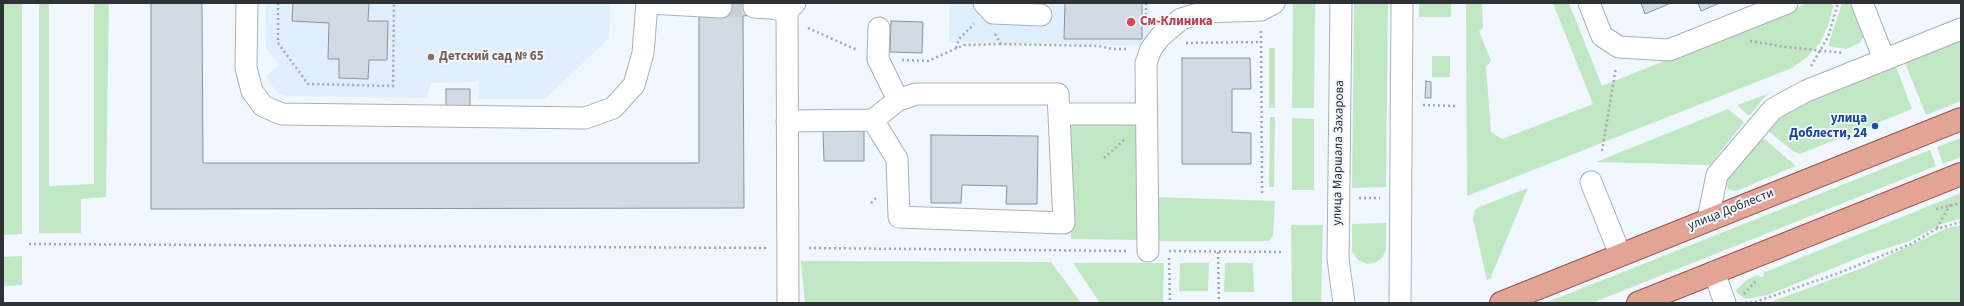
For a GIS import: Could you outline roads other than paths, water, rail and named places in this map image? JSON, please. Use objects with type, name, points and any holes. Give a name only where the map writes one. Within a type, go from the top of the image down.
[{"type":"main road","name":"улица Доблести","points":[[1501,303],[1620,254],[1961,119]]},
{"type":"main road","points":[[1638,303],[1961,174]]},
{"type":"street","points":[[247,3],[246,68],[252,91],[263,106],[282,114],[585,118],[613,108],[634,85],[643,53],[648,3],[721,6]]},
{"type":"street","points":[[984,3],[994,13],[1041,15]]},
{"type":"street","name":"улица Маршала Захарова","points":[[1341,3],[1338,259],[1344,303]]},
{"type":"street","points":[[1400,303],[1402,3]]},
{"type":"street","points":[[1588,3],[1602,36],[1619,47],[1669,50],[1787,3]]},
{"type":"street","points":[[1862,3],[1884,59]]},
{"type":"street","points":[[1148,251],[1146,63],[1151,49],[1160,37],[1181,19],[1200,6],[1267,7]]},
{"type":"street","points":[[754,7],[791,7],[787,121],[788,303]]},
{"type":"street","points":[[879,28],[878,59],[898,100]]},
{"type":"street","points":[[1708,219],[1717,175],[1773,109],[1795,96],[1961,29]]},
{"type":"street","points":[[787,121],[873,120],[898,100],[916,94],[1058,94],[1064,223],[899,218],[897,159],[873,120]]},
{"type":"street","points":[[1059,114],[1146,114]]},
{"type":"street","points":[[1591,182],[1620,254]]},
{"type":"street","points":[[1714,272],[1725,303]]},
{"type":"tunnel","points":[[721,7],[754,7]]},
{"type":"place","name":"См-Клиника","points":[[1131,22]]},
{"type":"place","name":"Детский сад № 65","points":[[431,57]]},
{"type":"place","name":"улица Доблести, 24","points":[[1875,126]]}]
